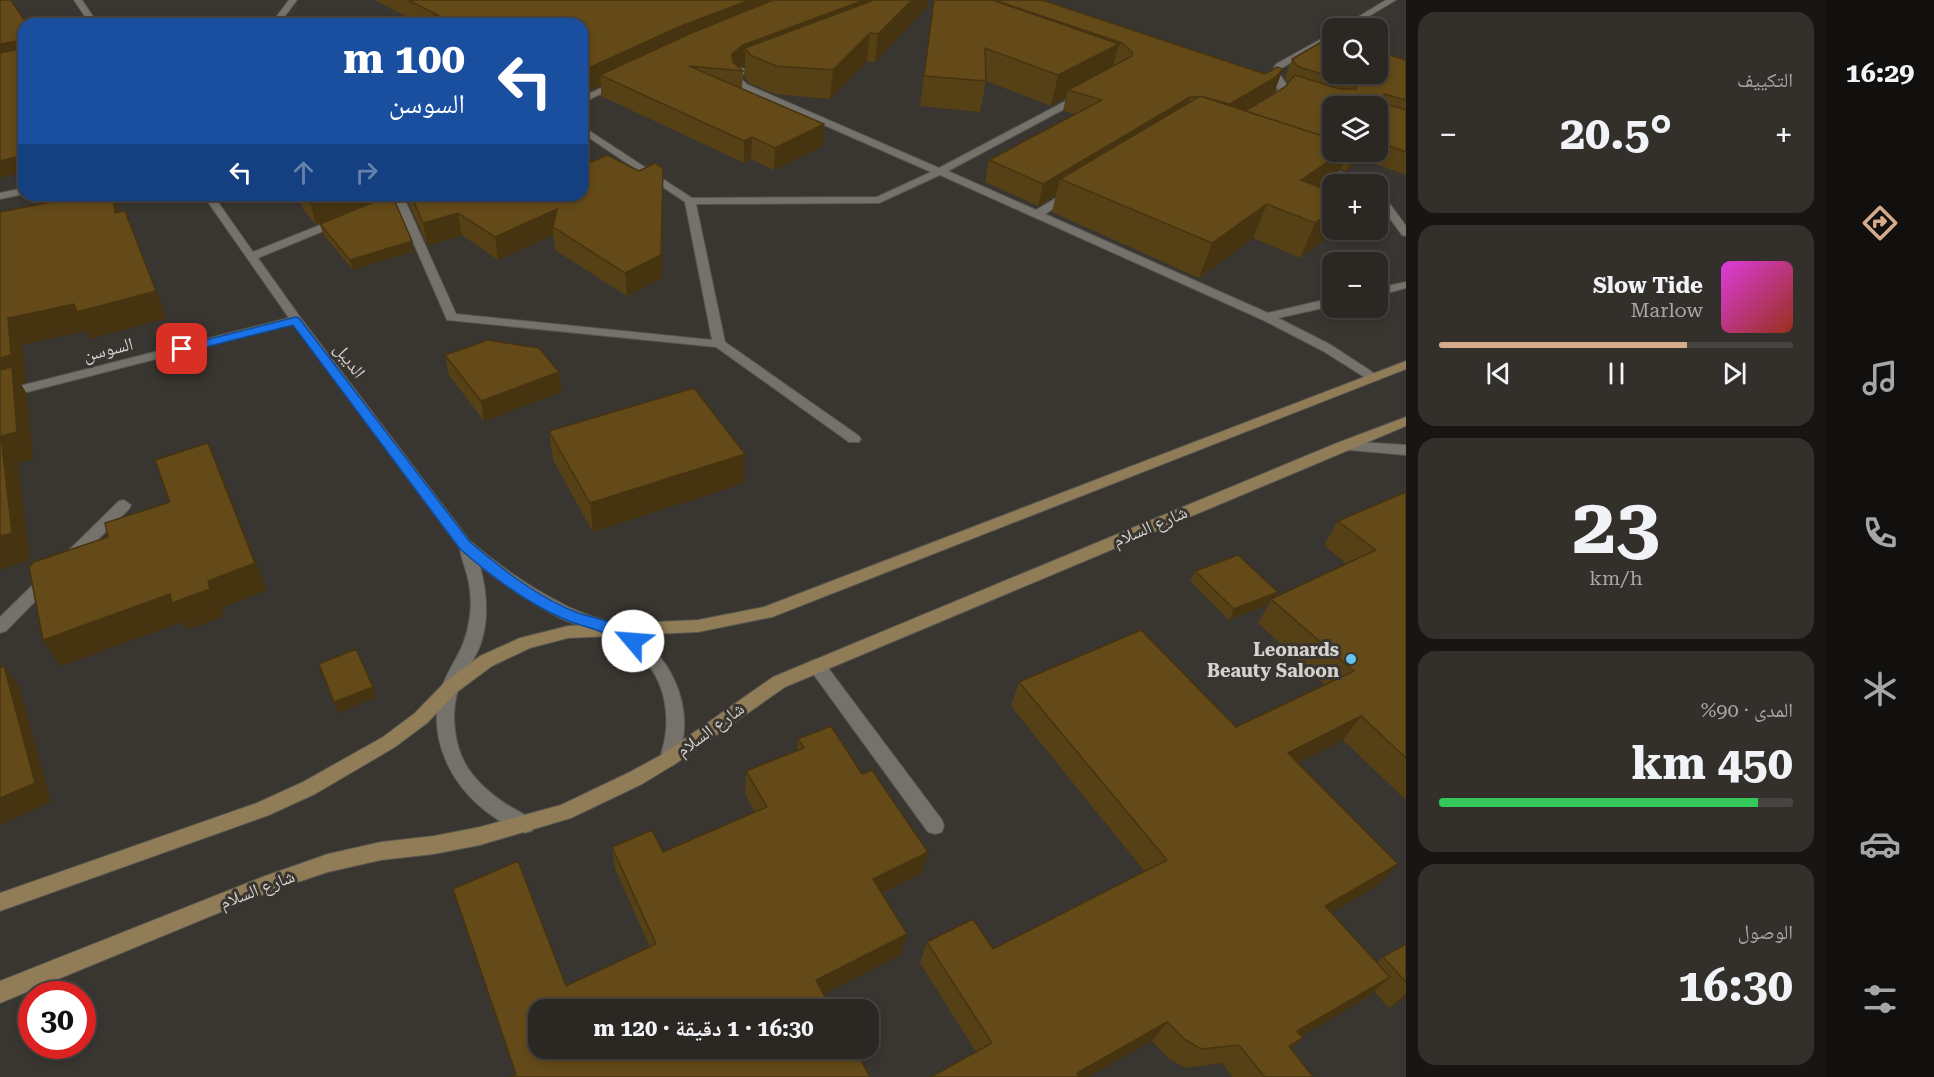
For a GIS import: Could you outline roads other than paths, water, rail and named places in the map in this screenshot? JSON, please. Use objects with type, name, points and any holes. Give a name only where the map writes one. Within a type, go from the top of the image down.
[{"type":"main road","points":[[0,902],[262,809],[309,788],[389,742],[421,718],[451,687],[486,661],[526,643],[568,632],[610,629],[654,630],[698,626],[766,613],[1406,365]]},
{"type":"main road","name":"شارع السلام","points":[[0,992],[272,882],[327,863],[381,851],[434,845],[525,825],[601,795],[669,759],[779,682],[1406,421]]},
{"type":"street","points":[[78,0],[90,18]]},
{"type":"street","points":[[280,18],[293,0]]},
{"type":"street","points":[[1361,18],[1392,0]]},
{"type":"street","points":[[1284,88],[1275,73],[1279,66],[1322,43]]},
{"type":"street","points":[[757,65],[738,74],[738,81],[746,87],[1267,317],[1327,348],[1374,377]]},
{"type":"street","points":[[1257,79],[1322,100]]},
{"type":"street","points":[[588,97],[622,82]]},
{"type":"street","points":[[1263,108],[1273,102],[1284,88]]},
{"type":"street","points":[[588,133],[690,201],[879,200],[940,171],[1087,93]]},
{"type":"street","points":[[1310,164],[1338,174]]},
{"type":"street","points":[[1037,214],[1076,190]]},
{"type":"street","points":[[0,196],[18,192]]},
{"type":"street","name":"الديبل","points":[[212,201],[296,321],[465,545],[494,571],[530,594],[570,616],[610,629],[633,641],[651,657],[665,676],[674,695],[677,716],[676,738],[669,759]]},
{"type":"street","points":[[369,210],[391,201]]},
{"type":"street","points":[[405,201],[451,316],[719,344],[854,439]]},
{"type":"street","points":[[690,201],[719,344]]},
{"type":"street","points":[[1388,209],[1406,234]]},
{"type":"street","points":[[250,256],[349,217]]},
{"type":"street","points":[[1388,290],[1404,286]]},
{"type":"street","points":[[1267,317],[1322,304]]},
{"type":"street","name":"السوسن","points":[[0,395],[296,321]]},
{"type":"street","points":[[1342,446],[1406,450]]},
{"type":"street","points":[[0,627],[124,505]]},
{"type":"street","name":"الديبل","points":[[465,545],[475,569],[479,596],[477,625],[468,655],[451,687],[446,711],[447,735],[453,760],[465,780],[480,797],[500,812],[525,825]]},
{"type":"street","points":[[818,666],[935,826]]},
{"type":"place","name":"Leonards Beauty Saloon","points":[[1351,659]]}]
